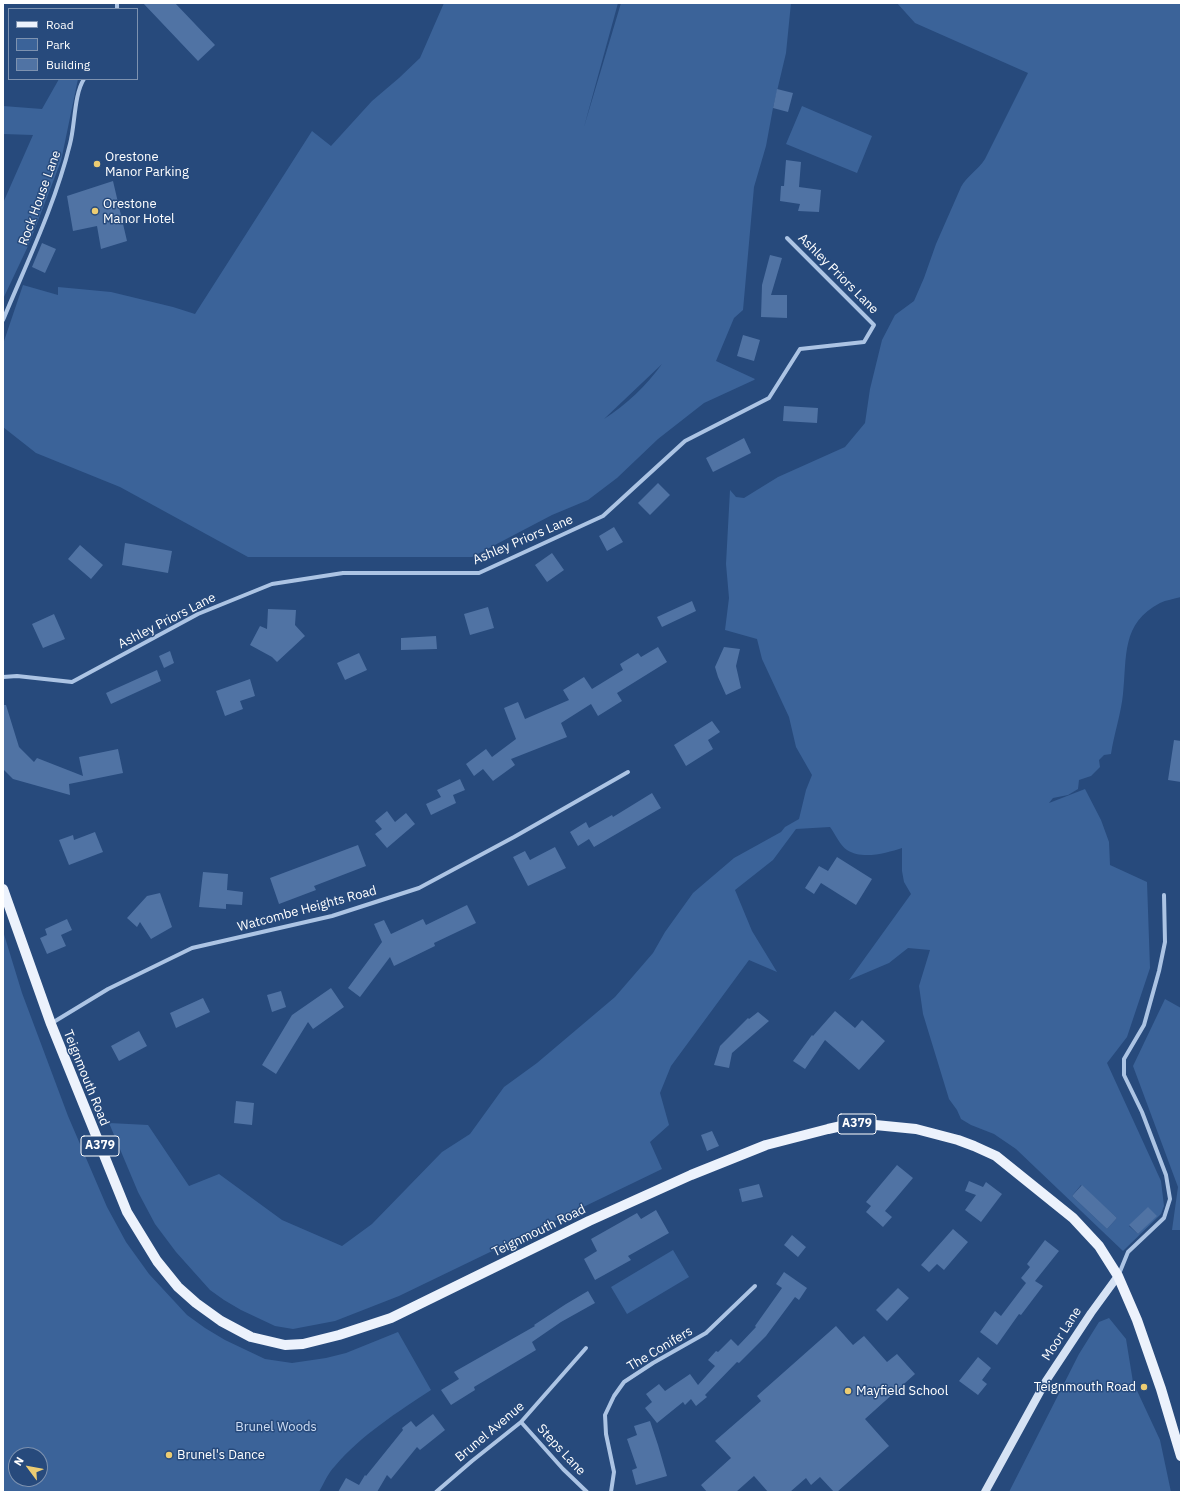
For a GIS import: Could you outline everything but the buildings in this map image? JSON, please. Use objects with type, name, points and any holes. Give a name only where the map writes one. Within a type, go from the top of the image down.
[{"type":"main road","name":"Teignmouth Road","points":[[3,889],[51,1024],[127,1212],[157,1261],[178,1287],[196,1303],[221,1321],[251,1337],[278,1344],[303,1344],[339,1335],[391,1318],[589,1221],[691,1175],[766,1145],[855,1123],[916,1129],[958,1140],[996,1156],[1073,1218],[1100,1246],[1118,1276],[1137,1320],[1152,1362],[1181,1456]]},
{"type":"street","name":"Rock House Lane","points":[[3,320],[38,236],[59,179],[70,144],[75,109],[81,83],[83,80]]},
{"type":"street","name":"Ashley Priors Lane","points":[[3,677],[17,676],[72,682],[198,614],[272,584],[343,573],[479,573],[604,516],[685,441],[769,398],[800,349],[864,342],[874,325],[787,238]]},
{"type":"street","name":"Watcombe Heights Road","points":[[51,1024],[108,989],[192,948],[332,916],[419,888],[514,837],[628,772]]},
{"type":"street","points":[[1118,1276],[1128,1252],[1164,1218],[1170,1199],[1166,1175],[1142,1112],[1124,1074],[1124,1059],[1144,1025],[1159,971],[1164,942],[1164,896]]},
{"type":"street","name":"Moor Lane","points":[[986,1492],[1046,1381],[1090,1312],[1118,1276]]},
{"type":"street","name":"The Conifers","points":[[611,1492],[614,1472],[606,1434],[605,1415],[614,1396],[624,1382],[653,1363],[706,1333],[755,1286]]},
{"type":"street","name":"Brunel Avenue","points":[[436,1492],[521,1422],[586,1348]]},
{"type":"street","name":"Steps Lane","points":[[521,1422],[563,1469],[587,1492]]},
{"type":"green space","points":[[444,3],[618,3],[584,127],[621,3],[791,3],[786,53],[766,146],[754,187],[743,310],[734,318],[716,361],[755,379],[704,403],[658,439],[617,478],[588,500],[552,515],[472,557],[248,557],[120,487],[36,453],[3,427],[3,344],[23,285],[58,295],[58,287],[111,292],[195,314],[312,131],[331,146],[372,101],[420,58]],"holes":[[[662,364],[628,401],[604,419]]]},
{"type":"green space","points":[[897,3],[1181,3],[1181,597],[1162,602],[1147,611],[1138,620],[1132,631],[1126,654],[1122,702],[1111,754],[1104,755],[1099,760],[1100,767],[1091,776],[1079,780],[1078,789],[1068,795],[1053,798],[1049,803],[1085,789],[1101,820],[1109,842],[1110,865],[1147,882],[1150,968],[1127,1037],[1107,1063],[1161,1181],[1164,1206],[1161,1214],[1123,1251],[1016,1149],[994,1134],[971,1125],[961,1119],[957,1110],[949,1099],[923,1014],[919,986],[930,950],[908,948],[889,963],[849,980],[911,894],[904,882],[902,871],[902,848],[874,855],[860,855],[847,850],[840,843],[830,827],[796,829],[773,860],[735,890],[752,931],[777,972],[749,960],[671,1066],[660,1093],[669,1125],[650,1142],[662,1169],[399,1296],[335,1321],[293,1329],[275,1326],[241,1310],[210,1290],[176,1252],[155,1224],[138,1192],[109,1123],[148,1125],[189,1186],[219,1174],[282,1220],[342,1246],[372,1224],[442,1152],[470,1134],[504,1087],[537,1063],[615,997],[653,953],[665,932],[693,893],[734,858],[781,832],[785,827],[799,819],[806,790],[812,775],[796,747],[789,717],[762,659],[757,639],[725,630],[729,598],[726,564],[730,490],[736,497],[744,498],[778,477],[845,447],[865,423],[870,389],[882,340],[895,315],[914,301],[936,244],[961,187],[985,159],[1028,73],[915,23]],"holes":[[[1081,1185],[1117,1218],[1107,1229],[1072,1196]],[[1148,1208],[1156,1216],[1138,1234],[1129,1226]]]},
{"type":"green space","points":[[58,80],[78,80],[61,161],[29,244],[3,299],[3,203],[33,135],[3,134],[3,106],[42,109]]},
{"type":"green space","points":[[802,106],[872,136],[857,173],[786,144]]},
{"type":"green space","name":"Brunel Woods","points":[[3,931],[22,993],[68,1116],[107,1207],[126,1242],[149,1274],[187,1315],[225,1340],[265,1359],[292,1363],[326,1358],[346,1353],[398,1332],[431,1390],[380,1425],[356,1444],[326,1478],[319,1492],[3,1492]]},
{"type":"green space","points":[[1165,999],[1181,1008],[1181,1230],[1172,1230],[1178,1187],[1133,1066]]},
{"type":"green space","points":[[673,1250],[689,1277],[627,1314],[611,1287]]},
{"type":"green space","points":[[1109,1318],[1126,1339],[1133,1382],[1160,1440],[1171,1492],[1009,1492],[1079,1354],[1099,1322]]},
{"type":"place","name":"Orestone Manor Parking","points":[[97,164]]},
{"type":"place","name":"Orestone Manor Hotel","points":[[95,211]]},
{"type":"place","name":"Teignmouth Road","points":[[1144,1387]]},
{"type":"place","name":"Mayfield School","points":[[848,1391]]},
{"type":"place","name":"Brunel's Dance","points":[[169,1455]]}]
